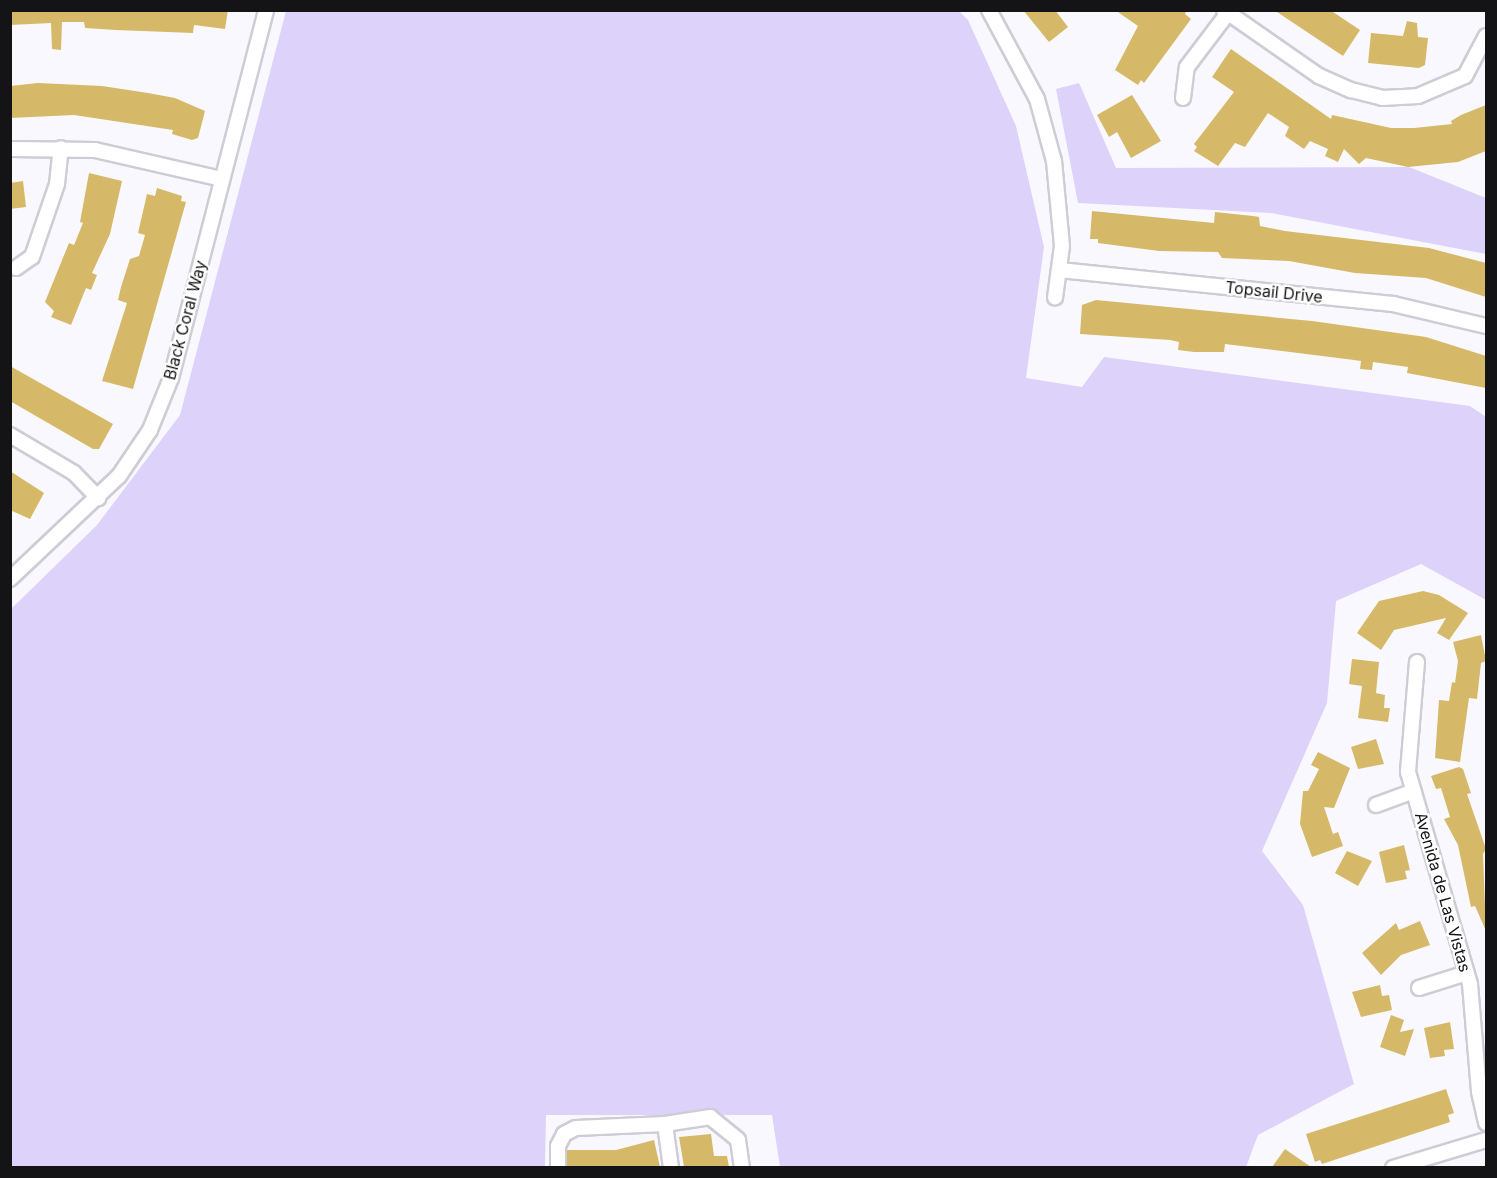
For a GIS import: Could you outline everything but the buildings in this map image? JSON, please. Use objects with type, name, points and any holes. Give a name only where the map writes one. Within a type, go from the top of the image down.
[{"type":"street","name":"Black Coral Way","points":[[10,579],[119,476],[150,430],[171,378],[266,10]]},
{"type":"street","points":[[988,10],[1037,99],[1043,120],[1059,203],[1059,270],[1055,298]]},
{"type":"street","points":[[1183,98],[1187,67],[1226,12],[1319,76],[1352,90],[1382,98],[1418,96],[1465,76],[1476,63],[1486,36]]},
{"type":"street","points":[[16,268],[32,257],[57,184],[61,148]]},
{"type":"street","points":[[10,149],[61,148],[144,159],[222,179]]},
{"type":"street","name":"Topsail Drive","points":[[1059,270],[1393,304],[1486,326]]},
{"type":"street","points":[[10,435],[74,473],[98,498]]},
{"type":"street","name":"Avenida de Las Vistas","points":[[1417,662],[1408,755],[1414,791],[1467,973],[1479,1092],[1486,1123]]},
{"type":"street","points":[[1376,805],[1414,791]]},
{"type":"street","points":[[1419,988],[1467,973]]},
{"type":"street","points":[[558,1167],[558,1146],[564,1134],[576,1128],[665,1124],[710,1117],[738,1140],[742,1167]]},
{"type":"street","points":[[665,1124],[671,1167]]},
{"type":"street","points":[[1393,1167],[1486,1140]]},
{"type":"shaded area","points":[[286,11],[959,11],[968,20],[1016,126],[1044,247],[1026,378],[1082,387],[1104,357],[1470,406],[1486,417],[1486,600],[1421,564],[1336,601],[1327,703],[1262,851],[1303,905],[1354,1084],[1258,1135],[1246,1167],[780,1167],[772,1115],[546,1115],[545,1167],[11,1168],[11,609],[97,525],[180,415]]},
{"type":"shaded area","points":[[1079,83],[1116,168],[1409,167],[1486,198],[1486,254],[1271,213],[1078,203],[1056,89]]}]
